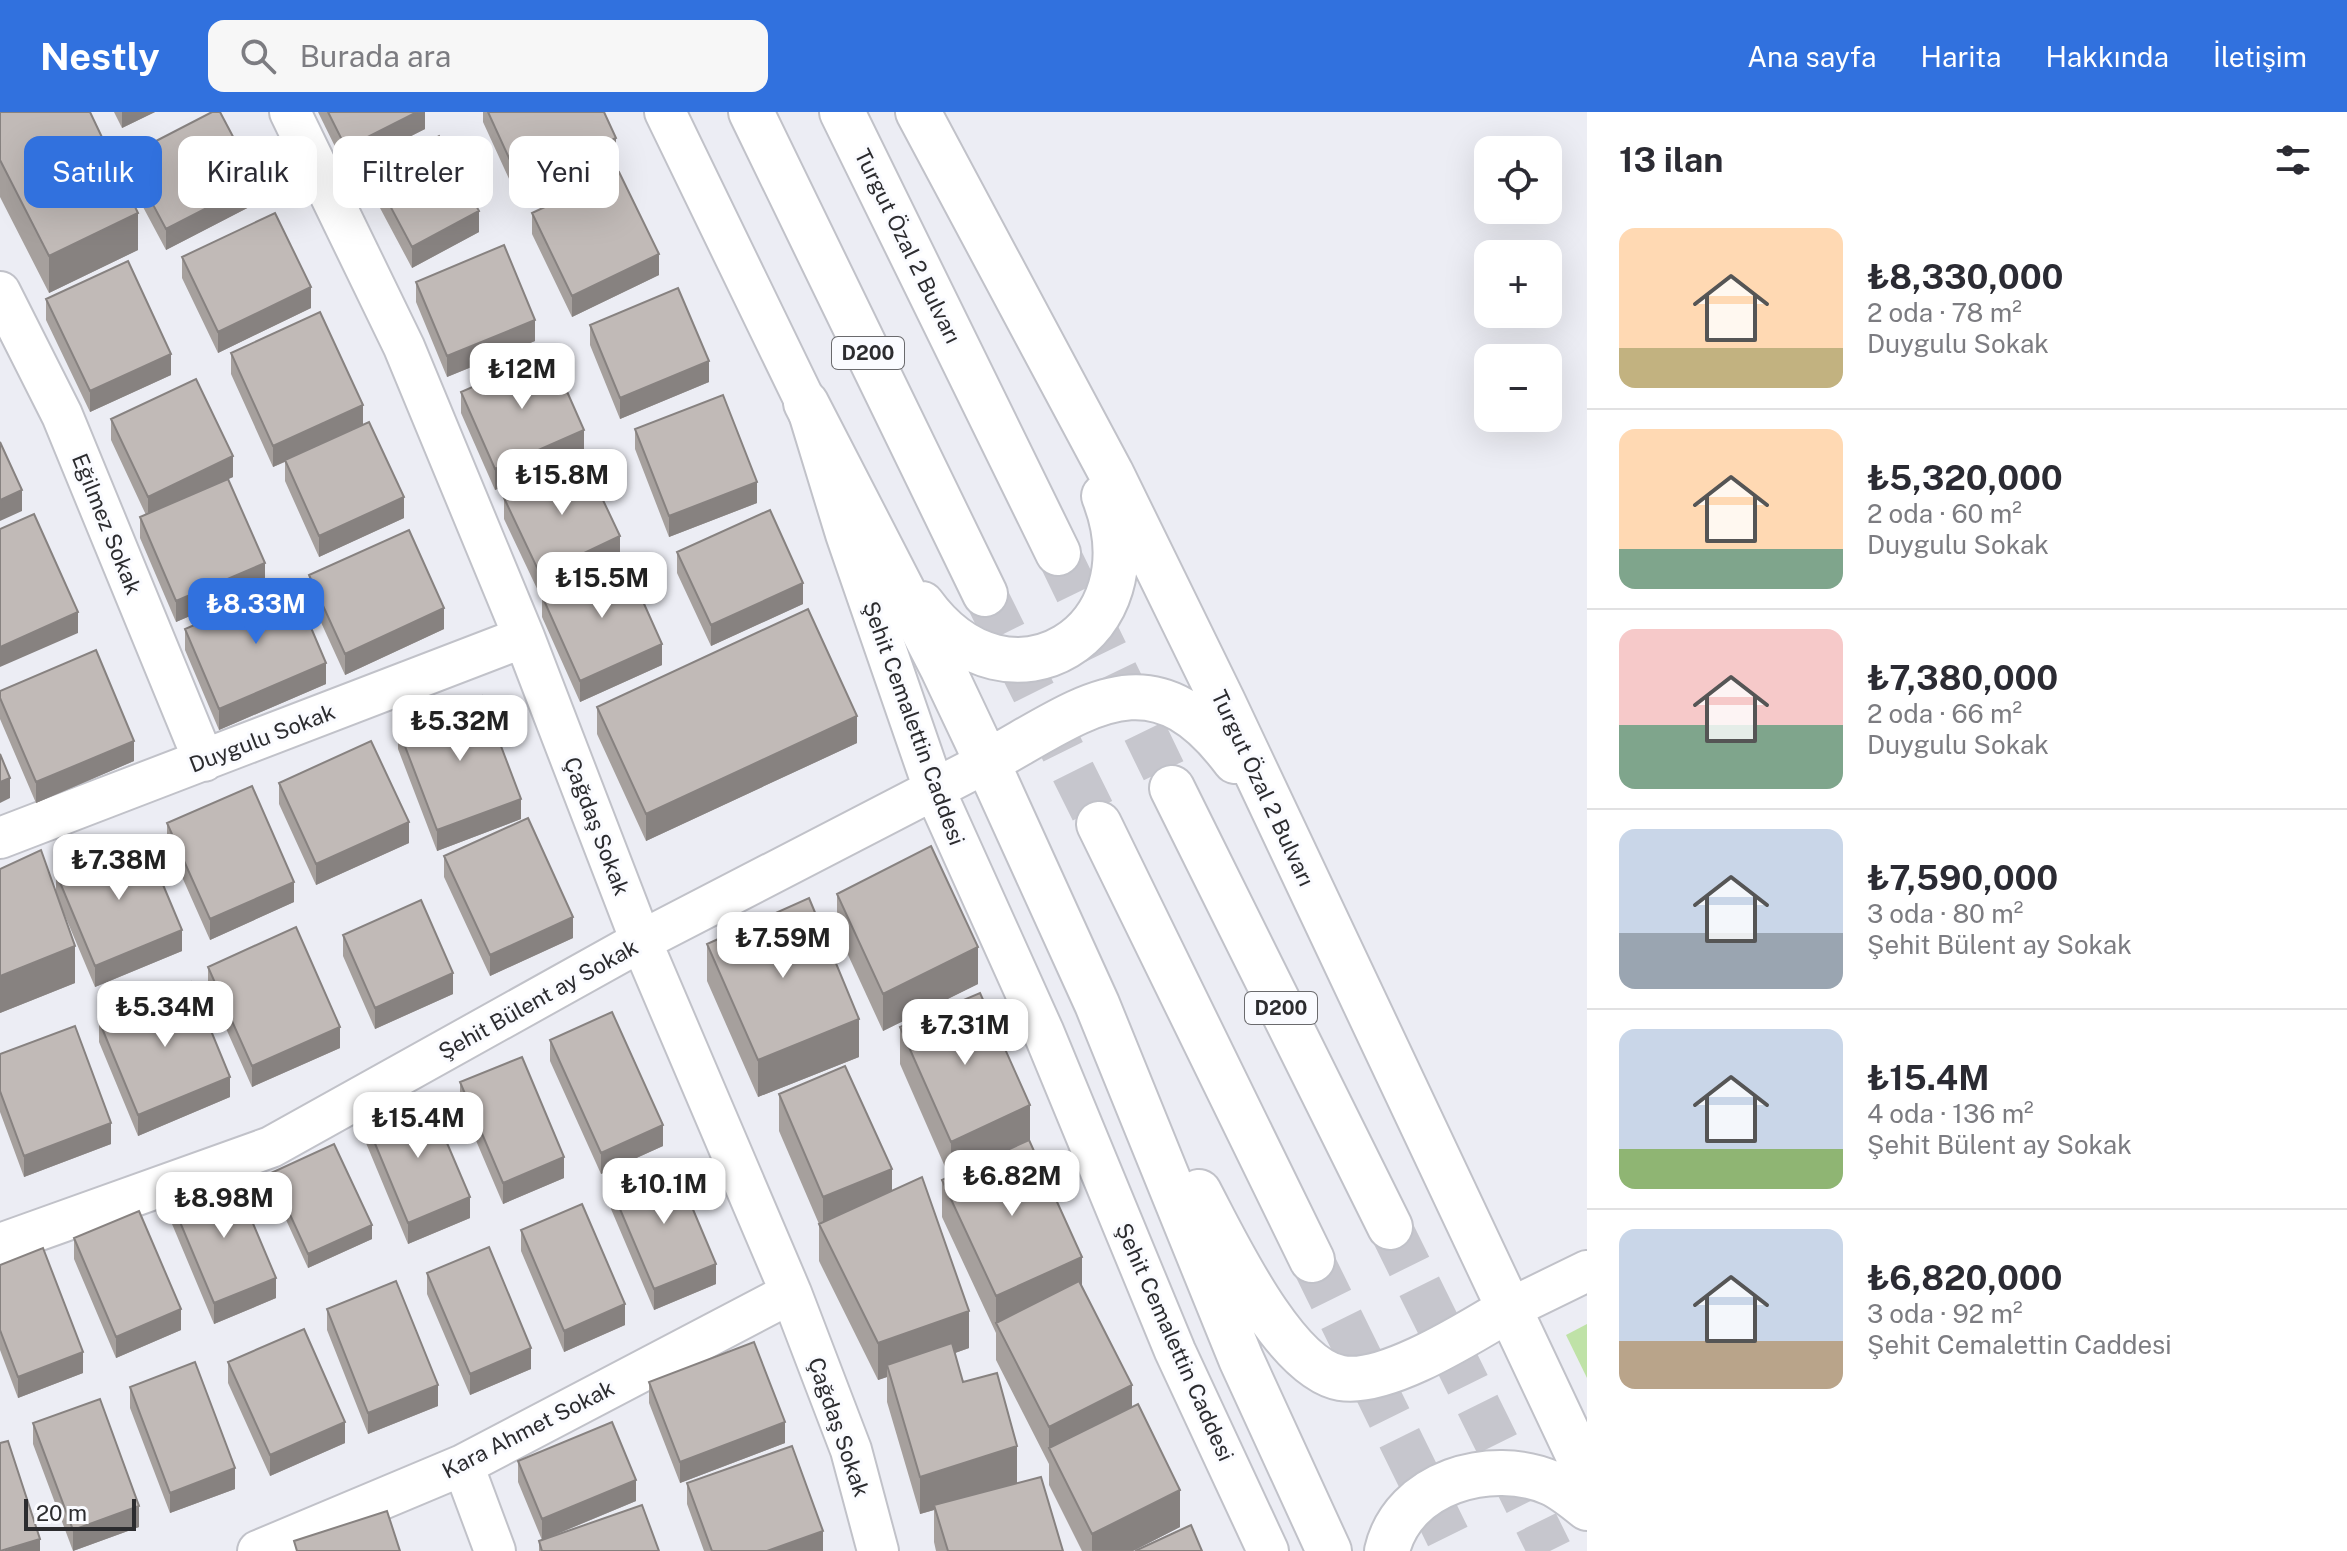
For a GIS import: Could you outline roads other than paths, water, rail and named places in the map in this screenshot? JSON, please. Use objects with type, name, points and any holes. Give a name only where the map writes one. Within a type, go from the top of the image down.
[{"type":"highway","name":"D200","points":[[751,112],[985,594]]},
{"type":"highway","name":"Turgut Özal 2 Bulvarı","points":[[842,112],[1058,553]]},
{"type":"highway","name":"Turgut Özal 2 Bulvarı","points":[[918,112],[1111,473],[1587,1474]]},
{"type":"highway","points":[[877,541],[929,613],[961,643],[1007,659],[1049,655],[1083,633],[1098,616],[1107,599],[1116,572],[1116,540],[1110,510],[1051,360]]},
{"type":"highway","points":[[806,403],[987,762],[1097,1004],[1241,1359],[1329,1551]]},
{"type":"highway","points":[[987,762],[1084,709],[1117,698],[1154,698],[1195,716],[1223,745],[1253,786],[1292,850]]},
{"type":"highway","name":"D200","points":[[1172,788],[1390,1227]]},
{"type":"highway","points":[[1099,824],[1312,1260]]},
{"type":"highway","points":[[1097,1004],[1266,1310],[1300,1355],[1320,1371],[1341,1378],[1381,1372],[1436,1351],[1509,1309]]},
{"type":"highway","points":[[1387,1551],[1402,1516],[1420,1500],[1442,1486],[1477,1473],[1497,1472],[1550,1482],[1587,1508]]},
{"type":"street","name":"Çağdaş Sokak","points":[[290,112],[404,347],[524,637],[641,941],[791,1293],[851,1450],[878,1551]]},
{"type":"street","name":"Şehit Cemalettin Caddesi","points":[[665,112],[806,403],[846,534],[934,789],[1043,1031],[1175,1351],[1268,1551]]},
{"type":"street","name":"Eğilmez Sokak","points":[[0,292],[62,415],[204,761]]},
{"type":"street","name":"Duygulu Sokak","points":[[0,838],[524,637]]},
{"type":"street","name":"Şehit Bülent ay Sokak","points":[[0,1244],[271,1147],[641,941],[987,762]]},
{"type":"street","points":[[978,887],[1032,864]]},
{"type":"street","points":[[1509,1309],[1587,1271]]},
{"type":"street","name":"Kara Ahmet Sokak","points":[[258,1551],[463,1465],[791,1293]]},
{"type":"street","points":[[463,1465],[495,1551]]},
{"type":"tunnel","points":[[1058,553],[1172,788]]},
{"type":"tunnel","points":[[985,594],[1099,824]]},
{"type":"tunnel","points":[[1390,1227],[1550,1551]]},
{"type":"tunnel","points":[[1312,1260],[1455,1551]]}]
